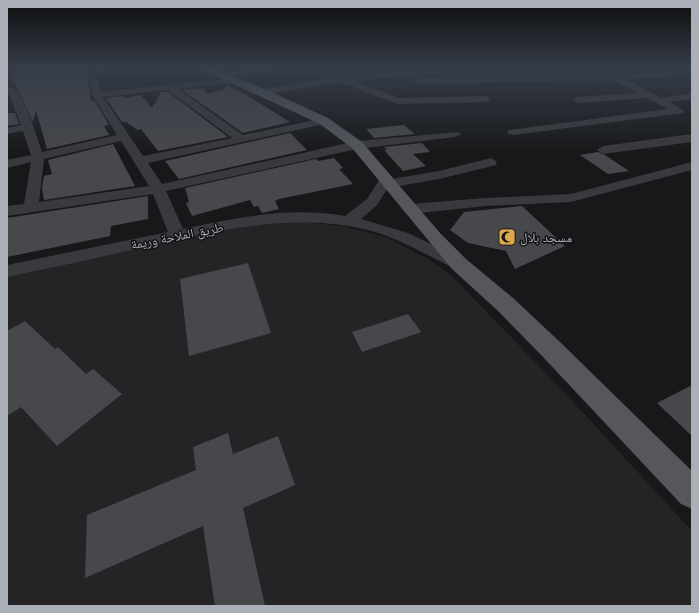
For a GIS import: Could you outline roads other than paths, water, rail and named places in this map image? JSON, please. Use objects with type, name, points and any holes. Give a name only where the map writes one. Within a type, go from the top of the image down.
[{"type":"main road","points":[[273,97],[324,121],[357,145],[458,264],[505,304],[692,493]]},
{"type":"street","points":[[15,97],[28,127],[38,157],[31,207]]},
{"type":"street","points":[[98,97],[158,189],[178,234]]},
{"type":"street","points":[[183,97],[241,139]]},
{"type":"street","points":[[386,97],[398,101],[486,99]]},
{"type":"street","points":[[578,100],[625,97]]},
{"type":"street","points":[[513,132],[682,112],[650,97]]},
{"type":"street","points":[[659,101],[688,97]]},
{"type":"street","points":[[140,161],[324,121]]},
{"type":"street","points":[[7,131],[28,127]]},
{"type":"street","points":[[7,211],[158,189],[357,145],[455,134]]},
{"type":"street","points":[[7,164],[125,137]]},
{"type":"street","points":[[604,150],[692,138]]},
{"type":"street","points":[[348,222],[372,202],[388,182],[439,175],[491,162]]},
{"type":"street","points":[[410,209],[486,202],[571,198],[692,166]]},
{"type":"street","name":"طريق الملاحة وريمة","points":[[7,271],[178,234],[268,219],[297,217],[366,225],[395,234],[428,248],[458,264]]},
{"type":"place","name":"مسجد بلال","points":[[507,237]]}]
